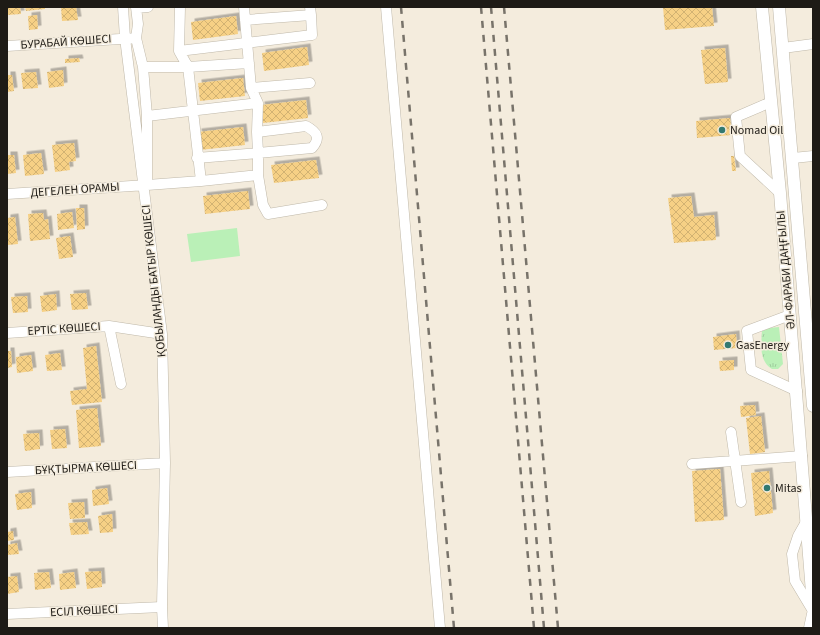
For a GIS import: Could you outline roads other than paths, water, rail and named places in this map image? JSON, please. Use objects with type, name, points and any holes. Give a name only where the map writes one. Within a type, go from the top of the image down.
[{"type":"main road","name":"ӘЛ-ФАРАБИ ДАҢҒЫЛЫ","points":[[762,7],[780,194],[813,605]]},
{"type":"main road","name":"ӘЛ-ФАРАБИ ДАҢҒЫЛЫ","points":[[780,7],[813,406]]},
{"type":"main road","points":[[810,628],[813,614]]},
{"type":"street","name":"ҚОБЫЛАНДЫ БАТЫР КӨШЕСІ","points":[[123,7],[130,38],[162,334],[165,463],[162,607],[163,628]]},
{"type":"street","points":[[146,185],[147,116],[143,68],[130,38],[138,24],[136,7],[148,7]]},
{"type":"street","points":[[180,7],[179,51],[188,67],[197,158],[201,181]]},
{"type":"street","points":[[244,7],[251,88],[258,103],[258,175],[263,205],[268,214],[322,205]]},
{"type":"street","points":[[386,7],[440,628]]},
{"type":"street","points":[[179,51],[312,35],[310,11],[244,20]]},
{"type":"street","name":"БУРАБАЙ КӨШЕСІ","points":[[7,46],[130,38]]},
{"type":"street","points":[[783,48],[813,44]]},
{"type":"street","points":[[143,68],[249,63]]},
{"type":"street","points":[[251,88],[310,83]]},
{"type":"street","points":[[771,102],[736,117],[740,156],[780,194]]},
{"type":"street","points":[[147,116],[258,103]]},
{"type":"street","points":[[197,158],[312,148],[316,144],[317,138],[313,130],[306,126],[257,132]]},
{"type":"street","points":[[793,158],[813,156]]},
{"type":"street","name":"ДЕГЕЛЕН ОРАМЫ","points":[[7,194],[201,181],[258,175]]},
{"type":"street","points":[[790,315],[748,331],[751,370],[796,390]]},
{"type":"street","points":[[109,326],[162,334]]},
{"type":"street","name":"ЕРТІС КӨШЕСІ","points":[[7,333],[109,326],[121,384]]},
{"type":"street","points":[[731,432],[741,502]]},
{"type":"street","points":[[692,464],[802,456]]},
{"type":"street","name":"БҰҚТЫРМА КӨШЕСІ","points":[[7,472],[165,463]]},
{"type":"street","points":[[806,522],[798,536],[792,554],[795,581],[813,611]]},
{"type":"street","name":"ЕСІЛ КӨШЕСІ","points":[[7,614],[162,607]]},
{"type":"railway","points":[[401,7],[454,628]]},
{"type":"railway","points":[[481,7],[534,628]]},
{"type":"railway","points":[[491,7],[544,628]]},
{"type":"railway","points":[[504,7],[558,628]]},
{"type":"place","name":"Nomad Oil","points":[[722,130]]},
{"type":"place","name":"GasEnergy","points":[[728,345]]},
{"type":"place","name":"Mitas","points":[[767,488]]}]
